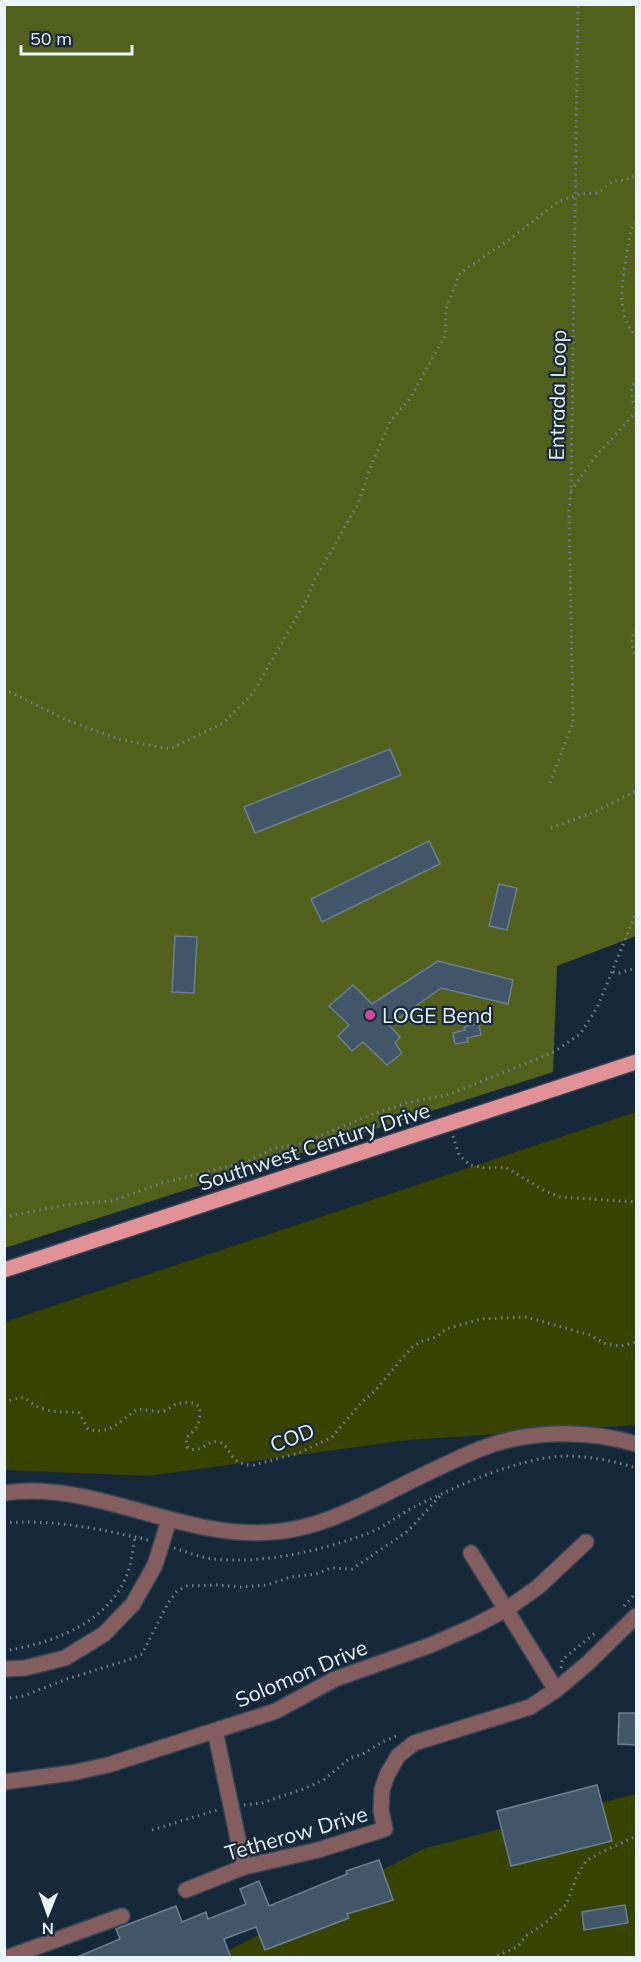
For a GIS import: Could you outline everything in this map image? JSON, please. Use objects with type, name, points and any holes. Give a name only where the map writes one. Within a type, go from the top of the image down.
[{"type":"main road","name":"Southwest Century Drive","points":[[4,1270],[636,1062]]},
{"type":"street","points":[[4,1493],[27,1490],[75,1495],[203,1528],[240,1532],[282,1532],[328,1519],[481,1448],[517,1438],[575,1434],[603,1436],[636,1444]]},
{"type":"street","points":[[4,1669],[25,1668],[65,1658],[104,1634],[133,1604],[155,1565],[169,1520]]},
{"type":"street","name":"Solomon Drive","points":[[4,1782],[71,1773],[108,1765],[276,1711],[335,1679],[431,1645],[507,1609],[538,1587],[586,1542]]},
{"type":"street","points":[[471,1553],[556,1690]]},
{"type":"street","name":"Tetherow Drive","points":[[186,1890],[244,1867],[318,1850],[385,1829],[382,1790],[387,1774],[398,1756],[414,1743],[530,1707],[556,1690],[636,1616]]},
{"type":"street","points":[[215,1731],[244,1867]]},
{"type":"street","points":[[5,1957],[122,1916]]},
{"type":"path","name":"Entrada Loop","points":[[550,783],[573,722],[568,511],[571,491],[578,4]]},
{"type":"path","points":[[4,689],[66,720],[122,740],[170,749],[224,723],[253,693],[308,599],[314,581],[358,504],[372,463],[391,420],[409,399],[445,336],[446,309],[460,273],[510,239],[559,201],[598,193],[613,181],[626,180],[636,175]]},
{"type":"path","points":[[636,222],[629,240],[621,303],[624,317],[636,336]]},
{"type":"path","points":[[571,491],[594,457],[636,413],[631,391],[636,378]]},
{"type":"path","points":[[636,629],[632,636],[632,646],[636,658]]},
{"type":"path","points":[[551,828],[594,812],[636,791]]},
{"type":"path","points":[[4,1218],[71,1204],[112,1201],[162,1183],[246,1162],[274,1148],[297,1144],[373,1114],[410,1102],[450,1094],[554,1052],[580,1034],[597,1008],[636,913]]},
{"type":"path","points":[[613,972],[619,973],[636,968]]},
{"type":"path","points":[[449,1123],[459,1155],[470,1165],[485,1168],[505,1167],[546,1192],[560,1197],[636,1202]]},
{"type":"path","name":"COD","points":[[4,1403],[21,1397],[27,1398],[44,1409],[79,1413],[88,1429],[100,1431],[115,1427],[137,1409],[162,1412],[174,1404],[195,1402],[200,1408],[200,1418],[195,1431],[186,1438],[187,1447],[199,1450],[212,1442],[222,1443],[234,1460],[247,1466],[299,1453],[332,1437],[411,1348],[420,1342],[436,1337],[446,1329],[481,1319],[526,1317],[590,1335],[606,1344],[621,1346],[636,1342]]},
{"type":"path","points":[[4,1699],[23,1696],[142,1654],[168,1603],[177,1592],[187,1586],[258,1586],[301,1575],[316,1574],[331,1568],[352,1569],[408,1531],[442,1494]]},
{"type":"path","points":[[4,1651],[31,1647],[60,1637],[84,1624],[104,1608],[118,1592],[129,1569],[135,1537]]},
{"type":"path","points":[[492,1958],[517,1947],[527,1935],[566,1905],[577,1876],[586,1861],[636,1836]]},
{"type":"green space","points":[[5,5],[636,5],[636,936],[557,966],[553,1072],[5,1248]]},
{"type":"green space","points":[[636,1112],[636,1425],[407,1440],[148,1476],[5,1470],[5,1322]]},
{"type":"green space","points":[[636,1794],[636,1957],[214,1958],[423,1849]]},
{"type":"building","points":[[390,749],[401,775],[255,833],[244,807]]},
{"type":"building","points":[[429,841],[440,864],[322,922],[311,899]]},
{"type":"building","points":[[499,884],[517,888],[507,930],[489,926]]},
{"type":"building","points":[[175,936],[197,937],[194,993],[172,992]]},
{"type":"building","name":"LOGE Bend","points":[[438,961],[513,980],[508,1004],[441,988],[389,1025],[400,1037],[395,1043],[402,1053],[387,1065],[363,1042],[352,1051],[338,1036],[349,1025],[329,1006],[353,985],[372,1004]]},
{"type":"building","points":[[479,1023],[481,1035],[467,1038],[468,1042],[455,1044],[453,1033]]},
{"type":"building","points":[[619,1713],[636,1713],[636,1745],[618,1744]]},
{"type":"building","points":[[597,1785],[612,1841],[511,1866],[497,1811]]},
{"type":"building","points":[[379,1860],[393,1900],[347,1914],[349,1918],[265,1950],[256,1927],[224,1939],[231,1958],[75,1958],[120,1939],[116,1929],[176,1906],[182,1922],[206,1912],[208,1919],[246,1904],[240,1889],[259,1881],[269,1906],[347,1874],[346,1871]]},
{"type":"building","points":[[625,1905],[628,1923],[584,1930],[582,1912]]},
{"type":"place","name":"LOGE Bend","points":[[370,1015]]}]
